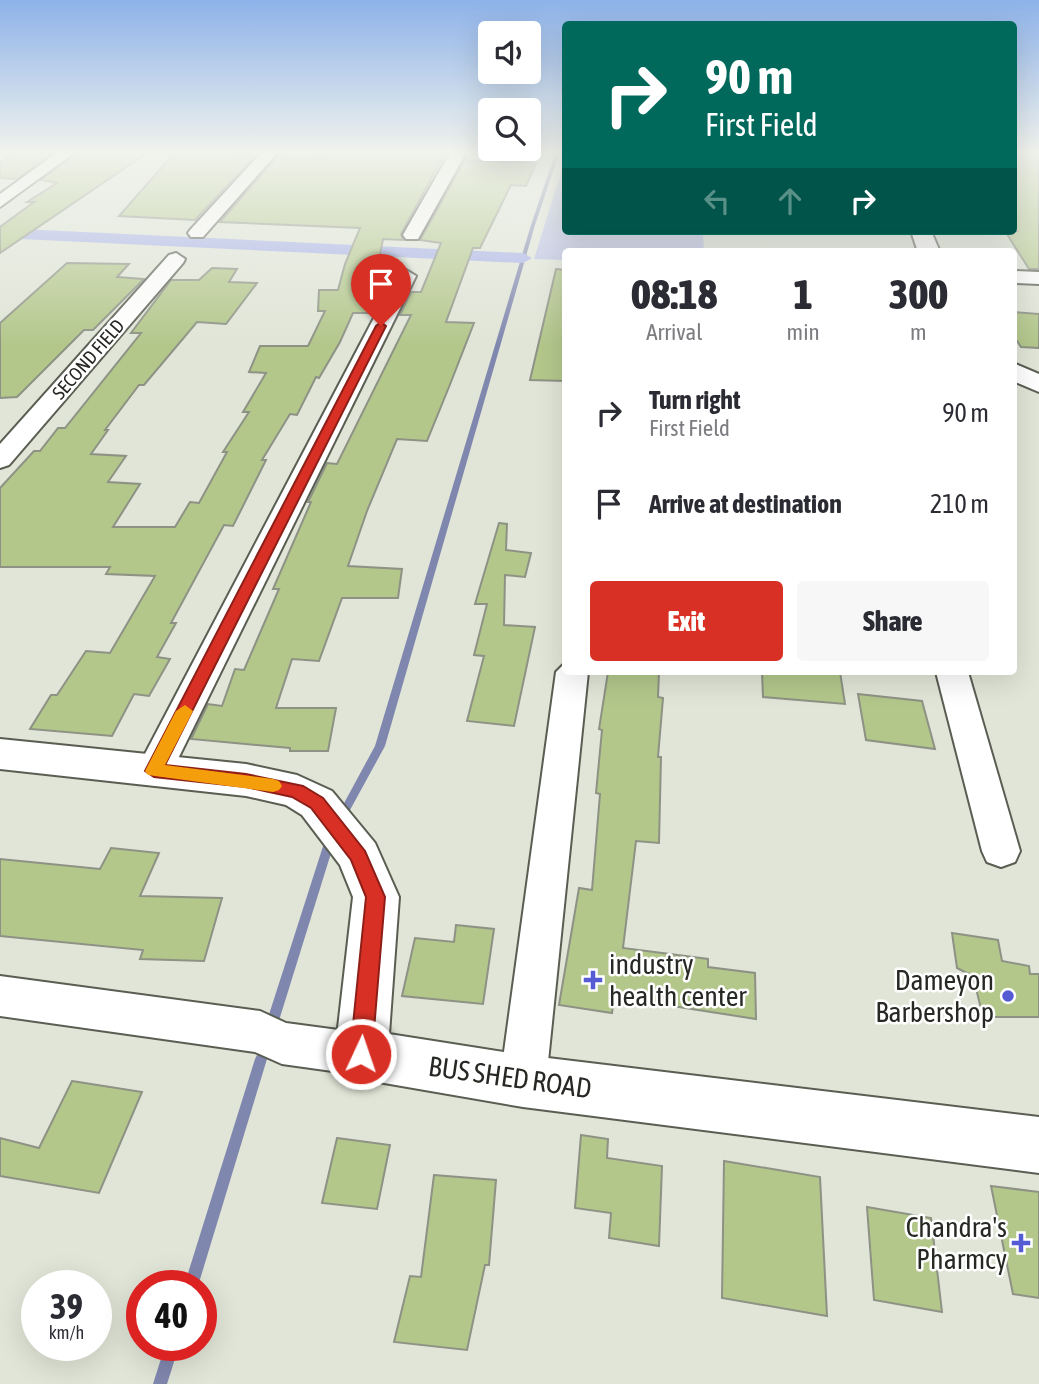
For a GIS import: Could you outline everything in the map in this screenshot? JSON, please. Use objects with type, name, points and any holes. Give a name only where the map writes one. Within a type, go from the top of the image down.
[{"type":"street","points":[[197,233],[213,216]]},
{"type":"street","points":[[412,235],[423,216]]},
{"type":"street","name":"SECOND FIELD","points":[[0,460],[176,259]]},
{"type":"street","points":[[154,771],[406,276]]},
{"type":"street","points":[[1017,277],[1039,278]]},
{"type":"street","points":[[1017,373],[1039,384]]},
{"type":"street","points":[[523,1081],[572,675]]},
{"type":"street","points":[[952,675],[1001,851]]},
{"type":"street","points":[[0,754],[246,780],[297,791],[317,803],[359,856],[376,897],[361,1054],[282,1043],[260,1032],[0,996]]},
{"type":"street","name":"BUS SHED ROAD","points":[[361,1054],[523,1081],[1039,1144]]},
{"type":"shaded area","points":[[548,216],[562,216],[562,235],[703,235],[704,248],[562,248],[562,260],[534,259]]},
{"type":"building","points":[[16,216],[55,216],[0,253],[0,227]]},
{"type":"building","points":[[119,216],[199,216],[195,220]]},
{"type":"building","points":[[226,216],[411,216],[401,234],[403,240],[383,239],[373,291],[385,291],[373,313],[353,313],[340,342],[319,378],[316,377],[297,415],[290,414],[262,460],[266,460],[233,526],[224,525],[171,623],[176,623],[157,657],[170,659],[149,696],[134,694],[112,736],[30,729],[51,695],[57,695],[86,651],[110,653],[155,576],[106,574],[110,567],[0,567],[0,488],[34,451],[40,451],[58,428],[65,428],[141,333],[131,333],[171,280],[199,280],[212,268],[237,269],[229,282],[257,283],[226,324],[197,322],[144,385],[139,385],[105,430],[108,430],[91,454],[126,456],[108,482],[140,484],[113,527],[175,527],[190,502],[199,503],[227,452],[223,452],[249,412],[243,412],[266,373],[249,372],[260,346],[308,346],[325,311],[318,311],[319,290],[338,290],[360,228],[220,222]]},
{"type":"building","points":[[434,216],[496,216],[480,248],[473,248],[446,322],[474,323],[427,441],[397,439],[348,566],[402,569],[398,598],[342,598],[319,661],[292,659],[276,708],[336,708],[328,751],[290,751],[290,748],[191,739],[208,704],[222,706],[235,669],[244,670],[279,589],[273,589],[311,502],[308,502],[327,463],[337,464],[411,315],[400,315],[411,292],[421,292],[441,243],[420,240]]},
{"type":"building","points":[[1017,216],[1039,216],[1039,269],[1029,269],[1008,235],[1017,235]]},
{"type":"building","points":[[67,263],[129,264],[117,277],[144,279],[93,330],[84,330],[17,397],[0,398],[0,323]]},
{"type":"building","points":[[556,269],[562,270],[562,381],[530,380]]},
{"type":"building","points":[[1017,312],[1039,314],[1039,348],[1021,347],[1017,341]]},
{"type":"building","points":[[499,523],[507,524],[506,550],[531,553],[525,577],[505,575],[504,625],[535,627],[514,726],[467,721],[484,656],[474,655],[487,604],[475,604]]},
{"type":"building","points":[[608,675],[659,675],[658,697],[663,698],[658,757],[661,757],[659,843],[636,841],[623,948],[708,959],[708,967],[755,973],[756,1019],[614,997],[612,1013],[559,1005],[579,888],[592,890],[600,794],[596,793],[602,730],[599,729]]},
{"type":"building","points":[[762,675],[840,675],[845,704],[763,697]]},
{"type":"building","points":[[858,694],[922,701],[935,749],[866,740]]},
{"type":"building","points":[[111,848],[159,853],[140,896],[222,898],[204,961],[140,959],[143,950],[0,936],[0,859],[100,869]]},
{"type":"building","points":[[456,925],[494,929],[483,1004],[402,996],[415,938],[454,942]]},
{"type":"building","name":"Dameyon Barbershop","points":[[952,933],[998,940],[1002,961],[1029,966],[1030,974],[1039,974],[1039,1017],[983,1017],[973,976],[957,968]]},
{"type":"building","points":[[72,1081],[142,1092],[99,1193],[0,1176],[0,1138],[39,1148]]},
{"type":"building","points":[[581,1135],[608,1139],[607,1158],[662,1166],[659,1246],[609,1238],[611,1213],[575,1208]]},
{"type":"building","points":[[337,1138],[390,1145],[377,1209],[322,1203]]},
{"type":"building","points":[[724,1161],[820,1177],[827,1316],[722,1298]]},
{"type":"building","points":[[434,1175],[496,1180],[489,1265],[485,1265],[467,1350],[394,1342],[410,1276],[421,1277]]},
{"type":"building","name":"Chandra's Pharmcy","points":[[991,1186],[1039,1192],[1039,1298],[1013,1294]]},
{"type":"building","points":[[867,1207],[931,1218],[942,1312],[874,1300]]},
{"type":"waterway","points":[[341,818],[380,746],[536,216]]},
{"type":"waterway","points":[[0,233],[523,258]]},
{"type":"waterway","points":[[271,1027],[331,837]]},
{"type":"waterway","points":[[196,1270],[261,1059]]},
{"type":"waterway","points":[[160,1384],[167,1361]]},
{"type":"slow traffic","points":[[185,711],[154,771],[246,780],[273,786]]},
{"type":"place","name":"industry health center","points":[[593,980]]},
{"type":"place","name":"Dameyon Barbershop","points":[[1008,996]]},
{"type":"place","name":"Chandra's Pharmcy","points":[[1021,1243]]},
{"type":"route","points":[[361,1054],[376,897],[359,856],[317,803],[297,791],[246,780],[154,771],[381,326]]}]
